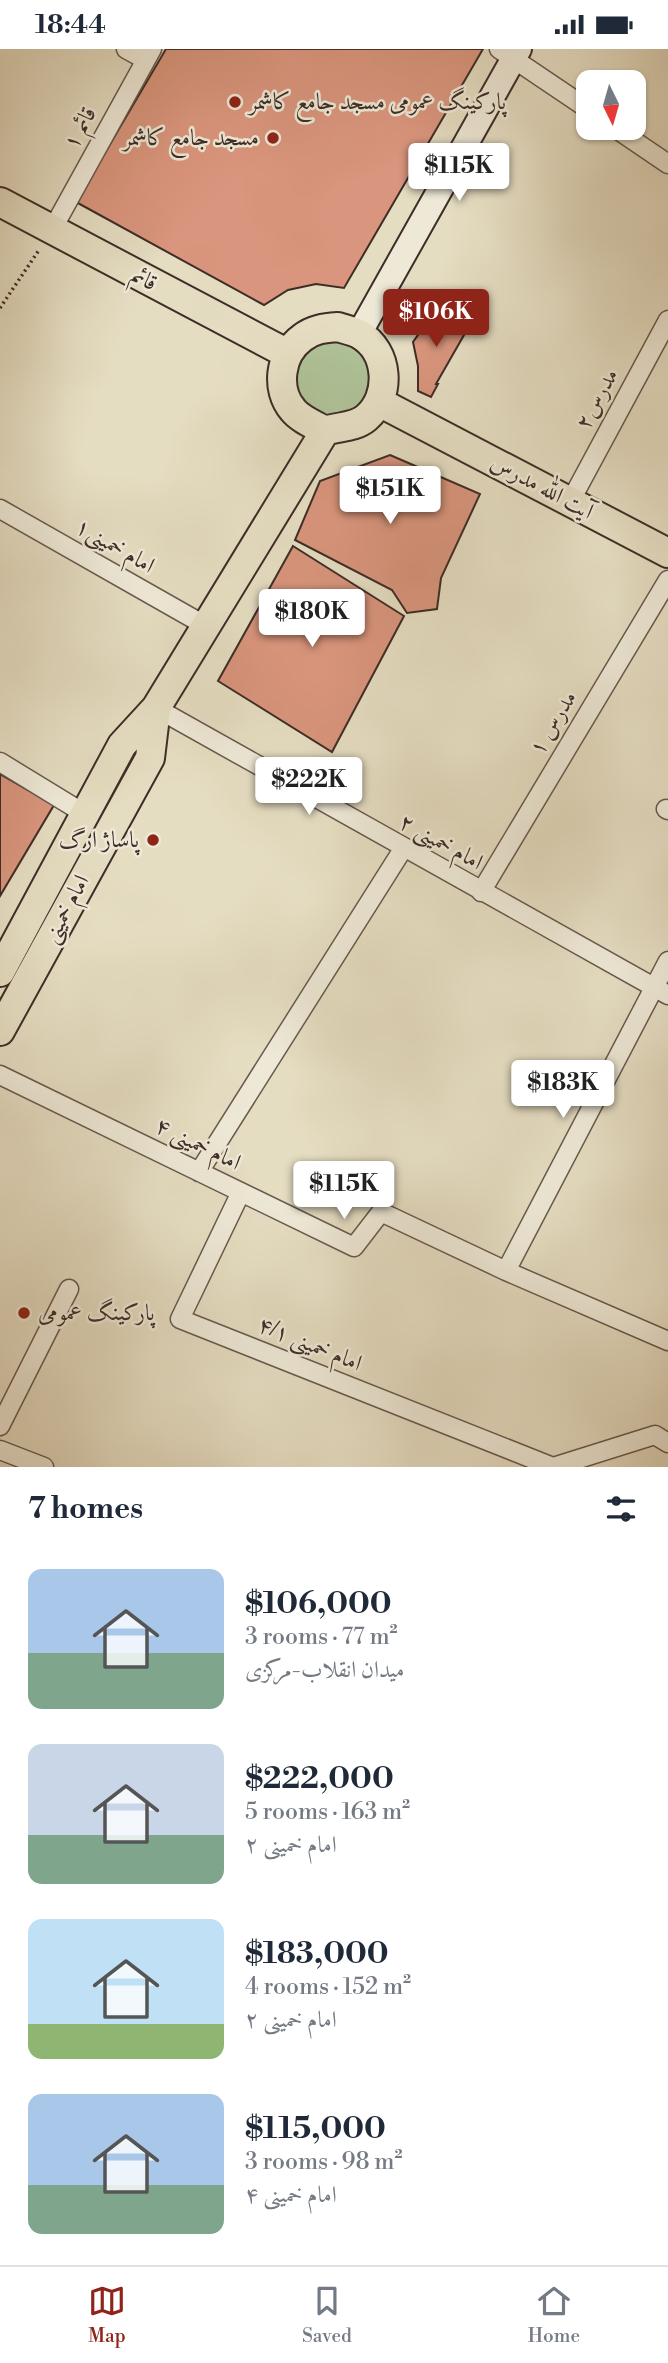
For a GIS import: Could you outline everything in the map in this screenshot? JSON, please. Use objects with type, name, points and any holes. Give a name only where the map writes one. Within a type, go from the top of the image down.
[{"type":"main road","points":[[359,334],[511,52]]},
{"type":"main road","name":"قائم","points":[[0,202],[288,354]]},
{"type":"main road","points":[[338,327],[359,334],[373,346],[382,363],[384,383],[379,402],[366,418],[349,427],[325,431],[293,411],[284,393],[282,373],[288,354],[301,338],[318,329],[338,327]]},
{"type":"main road","name":"آیت الله مدرس","points":[[379,402],[668,553]]},
{"type":"main road","name":"امام خمینی","points":[[0,972],[122,745],[156,708],[325,431]]},
{"type":"main road","name":"امام خمینی","points":[[0,1031],[150,758],[156,708]]},
{"type":"street","points":[[126,49],[149,55]]},
{"type":"street","points":[[511,52],[576,100]]},
{"type":"street","name":"قائم ۱","points":[[52,230],[149,55]]},
{"type":"street","points":[[633,140],[668,164]]},
{"type":"street","name":"مدرس۲","points":[[570,502],[668,320]]},
{"type":"street","name":"امام خمینی۱","points":[[0,509],[206,626]]},
{"type":"street","name":"مدرس ۱","points":[[481,892],[668,580]]},
{"type":"street","name":"امام خمینی ۲","points":[[156,708],[403,849],[661,991]]},
{"type":"street","points":[[0,762],[85,814]]},
{"type":"street","points":[[199,1172],[403,849]]},
{"type":"street","points":[[506,1271],[661,991],[668,961]]},
{"type":"street","name":"امام خمینی ۴","points":[[0,1075],[354,1247],[381,1212],[506,1271],[668,1341]]},
{"type":"street","name":"امام خمینی ۴/۱","points":[[241,1192],[180,1319],[553,1467]]},
{"type":"street","points":[[0,1426],[69,1289]]},
{"type":"street","points":[[553,1467],[655,1435],[668,1443]]},
{"type":"street","points":[[0,1450],[44,1467]]},
{"type":"path","points":[[0,308],[52,230]]},
{"type":"green space","points":[[343,336],[373,362],[370,401],[332,422],[294,401],[293,358],[303,346]]},
{"type":"building","name":"مسجد جامع کاشمر","points":[[166,49],[483,49],[344,288],[316,284],[288,290],[264,305],[76,202]]},
{"type":"building","points":[[437,308],[468,328],[431,397],[418,391],[418,366],[413,342]]},
{"type":"building","points":[[390,455],[480,494],[441,578],[437,609],[407,613],[392,590],[295,540],[320,481]]},
{"type":"building","points":[[293,546],[404,616],[332,752],[218,681]]},
{"type":"building","points":[[0,774],[54,805],[0,896]]},
{"type":"place","name":"پارکینگ عمومی مسجد جامع کاشمر","points":[[235,102]]},
{"type":"place","name":"مسجد جامع کاشمر","points":[[273,138]]},
{"type":"place","name":"پاساژ ارگ","points":[[153,840]]},
{"type":"place","name":"پارکینگ عمومی","points":[[24,1313]]}]
